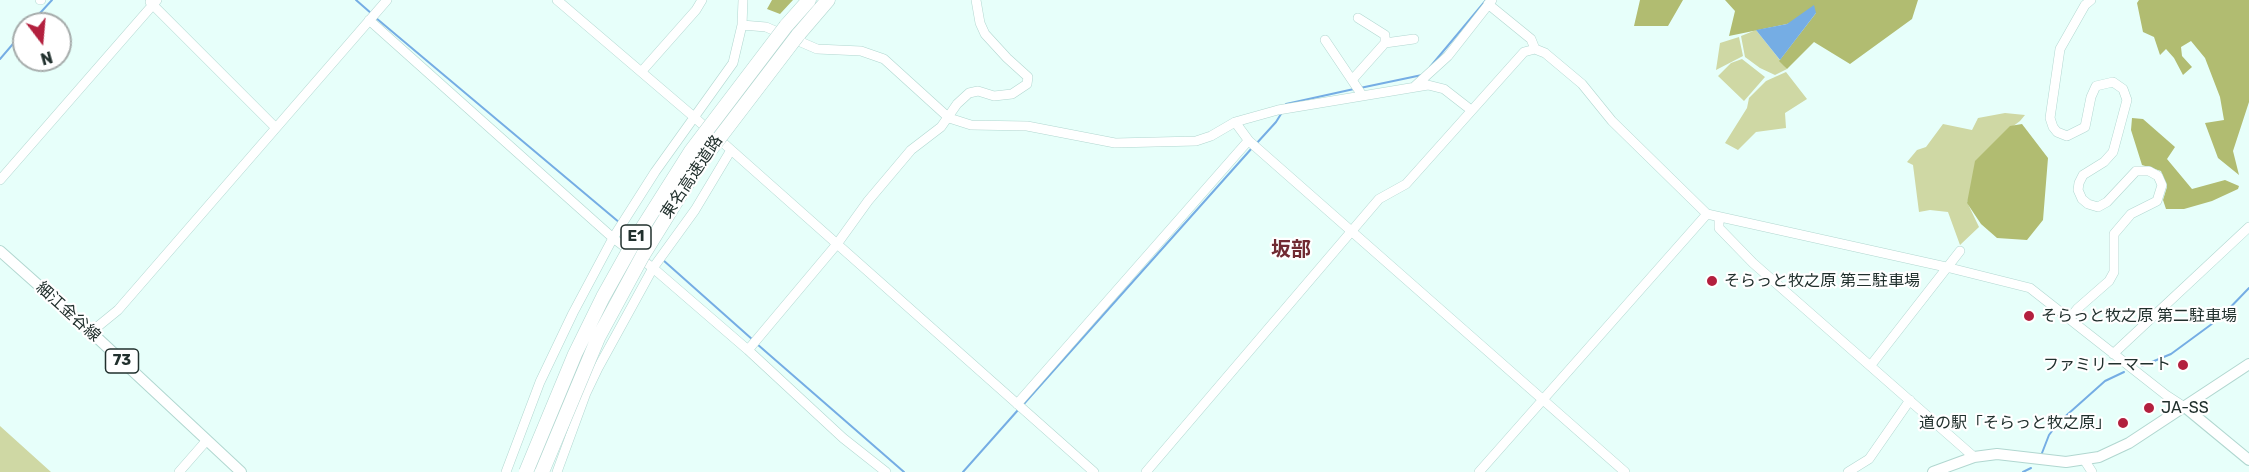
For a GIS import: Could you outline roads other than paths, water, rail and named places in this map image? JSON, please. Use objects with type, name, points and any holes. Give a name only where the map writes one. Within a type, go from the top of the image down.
[{"type":"highway","name":"東名高速道路","points":[[526,472],[571,364],[603,297],[636,238],[691,151],[786,26],[809,0]]},
{"type":"highway","name":"東名高速道路","points":[[542,472],[598,338],[643,255],[698,166],[798,35],[828,0]]},
{"type":"main road","name":"細江金谷線","points":[[0,251],[91,332],[241,472]]},
{"type":"main road","points":[[1933,472],[1974,457],[1997,454],[2066,462],[2085,461],[2112,452],[2186,408],[2249,364]]},
{"type":"main road","points":[[2186,408],[2249,460]]},
{"type":"street","points":[[91,332],[118,310],[387,0]]},
{"type":"street","points":[[557,0],[642,71],[1094,472]]},
{"type":"street","points":[[642,71],[696,10],[702,0]]},
{"type":"street","points":[[506,472],[540,382],[573,313],[616,233],[655,172],[733,63],[742,25],[743,0]]},
{"type":"street","points":[[750,348],[837,244],[868,201],[911,150],[941,127],[957,104],[969,93],[978,91],[993,96],[1012,94],[1027,84],[1028,77],[985,34],[980,23],[976,0]]},
{"type":"street","points":[[2070,320],[2077,309],[2109,281],[2114,272],[2114,234],[2131,214],[2157,201],[2162,185],[2158,176],[2149,171],[2136,171],[2107,202],[2098,207],[2082,199],[2078,190],[2079,183],[2083,175],[2104,162],[2113,152],[2127,100],[2123,89],[2113,82],[2096,86],[2091,97],[2085,127],[2067,136],[2057,132],[2053,127],[2050,118],[2060,49],[2085,5],[2091,0]]},
{"type":"street","points":[[0,180],[153,1],[275,127]]},
{"type":"street","points":[[1415,86],[1448,56],[1490,2],[1531,39],[1535,49]]},
{"type":"street","points":[[1353,82],[1385,43],[1385,35],[1358,18]]},
{"type":"street","points":[[369,20],[750,348],[843,438],[886,472]]},
{"type":"street","points":[[742,25],[766,27],[817,50],[861,51],[884,59],[949,118],[971,124],[1027,126],[1115,143],[1196,141],[1211,136],[1234,122],[1278,110],[1415,86],[1428,85],[1444,89],[1471,110]]},
{"type":"street","points":[[1385,43],[1414,39]]},
{"type":"street","points":[[1325,40],[1361,94]]},
{"type":"street","points":[[1146,472],[1379,199],[1406,184],[1524,52],[1535,49],[1545,53],[1582,84],[1612,121],[1707,214],[2030,288],[2166,395],[2186,408]]},
{"type":"street","points":[[1234,122],[1249,141],[1625,472]]},
{"type":"street","points":[[1017,405],[1249,141]]},
{"type":"street","points":[[557,472],[586,393],[655,265],[695,210],[731,150]]},
{"type":"street","points":[[1479,472],[1707,214]]},
{"type":"street","points":[[1719,217],[1717,224],[1719,228],[1753,263],[1974,457]]},
{"type":"street","points":[[2113,354],[2249,227]]},
{"type":"street","points":[[1871,365],[1960,250]]},
{"type":"street","points":[[1848,472],[1869,459],[1910,400]]},
{"type":"street","points":[[179,472],[207,440]]},
{"type":"street","points":[[2085,461],[2092,472]]},
{"type":"water","points":[[1814,5],[1816,13],[1780,60],[1756,30],[1787,24]]},
{"type":"waterway","points":[[41,12],[52,0]]},
{"type":"waterway","points":[[356,0],[372,14]]},
{"type":"waterway","points":[[1430,67],[1486,0]]},
{"type":"waterway","points":[[376,18],[620,223]]},
{"type":"waterway","points":[[0,59],[12,45]]},
{"type":"waterway","points":[[1360,88],[1422,75]]},
{"type":"waterway","points":[[1285,106],[1354,89]]},
{"type":"waterway","points":[[1256,144],[1281,114]]},
{"type":"waterway","points":[[1022,406],[1252,148]]},
{"type":"waterway","points":[[624,227],[634,235]]},
{"type":"waterway","points":[[663,260],[753,340]]},
{"type":"waterway","points":[[2142,366],[2171,354],[2220,318],[2249,288]]},
{"type":"waterway","points":[[757,344],[904,472]]},
{"type":"waterway","points":[[2042,453],[2049,435],[2059,422],[2105,381],[2124,372]]},
{"type":"waterway","points":[[963,472],[1018,410]]},
{"type":"waterway","points":[[2023,472],[2031,468]]},
{"type":"place","name":"そらっと牧之原 第三駐車場","points":[[1712,281]]},
{"type":"place","name":"そらっと牧之原 第二駐車場","points":[[2029,316]]},
{"type":"place","name":"ファミリーマート","points":[[2183,365]]},
{"type":"place","name":"JA-SS","points":[[2149,408]]},
{"type":"place","name":"道の駅「そらっと牧之原」","points":[[2123,423]]},
{"type":"district","name":"坂部","points":[[1291,250]]}]
